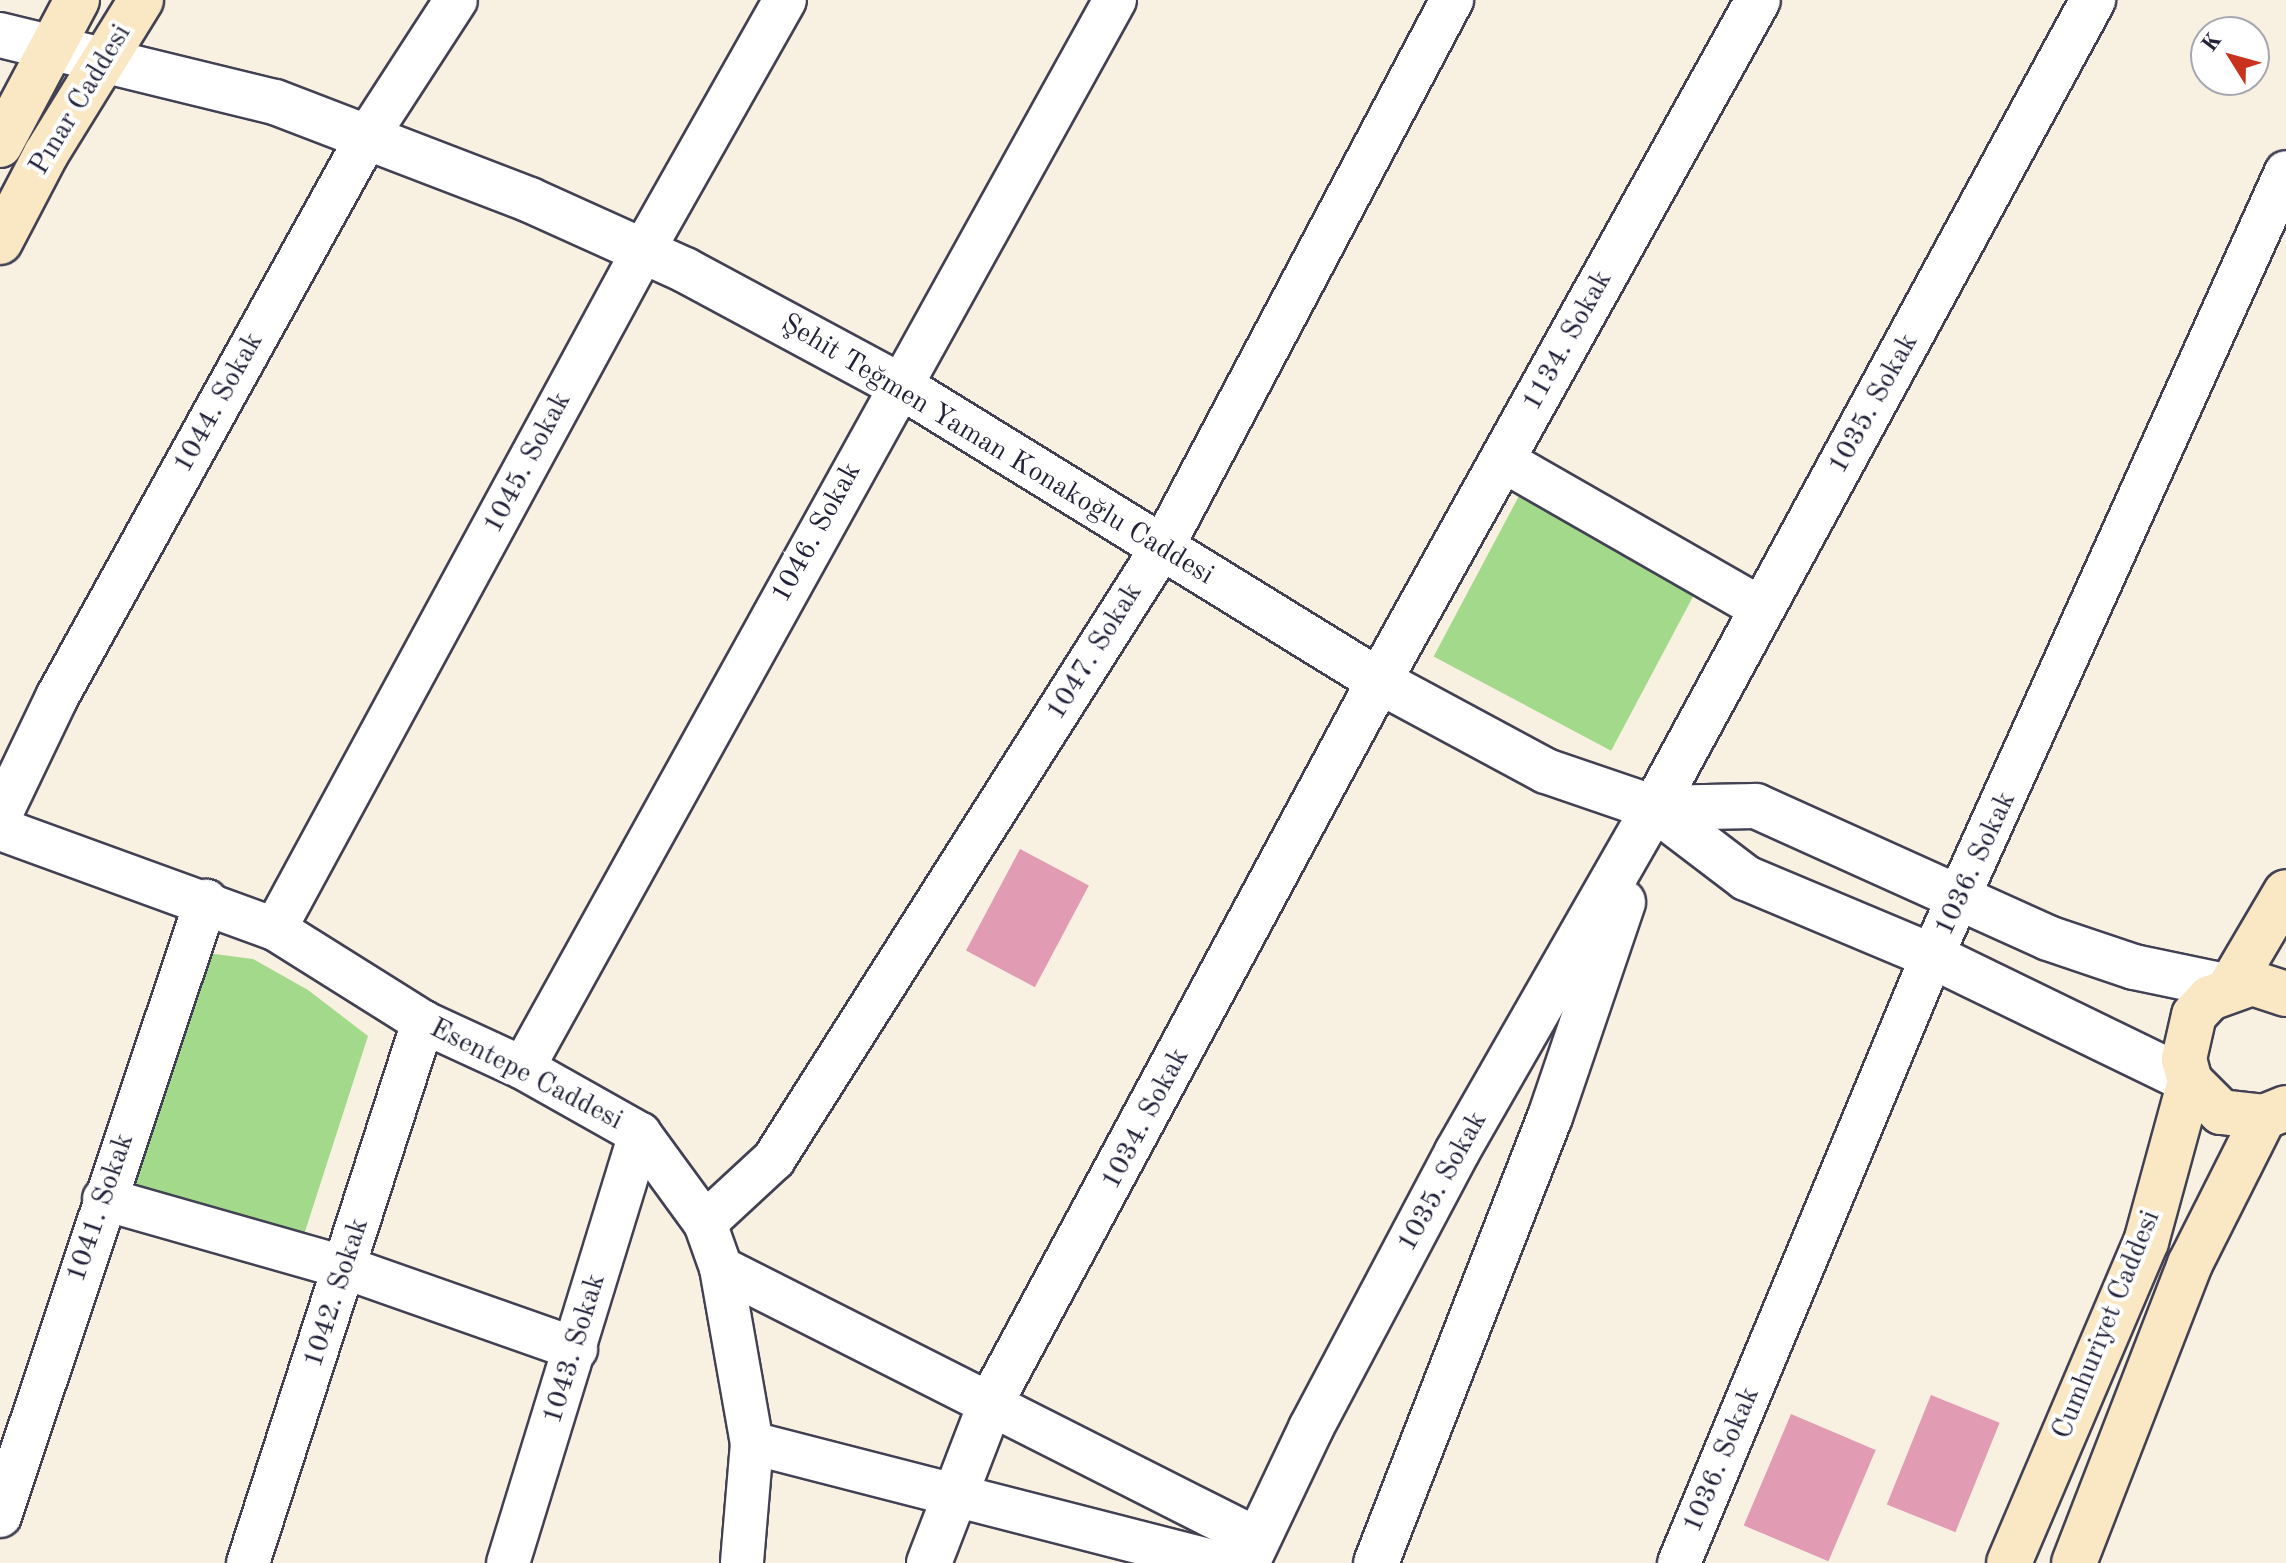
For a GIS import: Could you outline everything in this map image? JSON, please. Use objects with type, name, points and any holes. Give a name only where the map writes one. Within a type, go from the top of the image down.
[{"type":"main road","name":"Pınar Caddesi","points":[[0,145],[77,0]]},
{"type":"main road","name":"Pınar Caddesi","points":[[0,242],[46,154],[107,60],[141,0]]},
{"type":"main road","points":[[2230,987],[2286,892]]},
{"type":"main road","points":[[2230,987],[2252,983],[2286,994]]},
{"type":"main road","name":"Cumhuriyet Caddesi","points":[[2009,1563],[2146,1242],[2190,1081],[2184,1059],[2190,1025],[2210,998],[2230,987]]},
{"type":"main road","points":[[2190,1081],[2221,1112],[2279,1116]]},
{"type":"main road","name":"Cumhuriyet Caddesi","points":[[2074,1563],[2190,1264],[2279,1116]]},
{"type":"street","name":"1044. Sokak","points":[[0,816],[57,697],[367,137],[456,0]]},
{"type":"street","name":"1045. Sokak","points":[[275,929],[643,251],[785,0]]},
{"type":"street","name":"1046. Sokak","points":[[523,1068],[1115,0]]},
{"type":"street","name":"1047. Sokak","points":[[705,1223],[774,1159],[1163,546],[1452,0]]},
{"type":"street","name":"1134. Sokak","points":[[1379,681],[1758,0]]},
{"type":"street","name":"1035. Sokak","points":[[1251,1550],[1457,1152],[1654,808],[2093,0]]},
{"type":"street","name":"Şehit Teğmen Yaman Konakoğlu Caddesi","points":[[0,35],[275,102],[643,251],[899,385],[1379,681],[1546,771],[1654,808],[1746,878],[1932,956],[2190,1081]]},
{"type":"street","name":"1036. Sokak","points":[[1679,1563],[1932,956],[1962,899],[2286,172]]},
{"type":"street","points":[[1502,460],[1762,609]]},
{"type":"street","name":"1034. Sokak","points":[[929,1563],[991,1402],[1379,681]]},
{"type":"street","name":"Şehit Teğmen Yaman Konakoğlu Caddesi","points":[[1654,808],[1756,806],[2048,938],[2134,967],[2230,987]]},
{"type":"street","name":"1035. Sokak","points":[[1376,1563],[1550,1117],[1654,808]]},
{"type":"street","name":"Esentepe Caddesi","points":[[0,829],[206,901],[275,929],[423,1022],[523,1068],[640,1134],[705,1223],[721,1268],[752,1443],[742,1563]]},
{"type":"street","name":"1041. Sokak","points":[[0,1516],[206,901]]},
{"type":"street","name":"1042. Sokak","points":[[248,1563],[346,1268],[423,1022]]},
{"type":"street","name":"1043. Sokak","points":[[508,1563],[640,1134]]},
{"type":"street","points":[[104,1199],[346,1268],[576,1349]]},
{"type":"street","points":[[721,1268],[991,1402],[1251,1550]]},
{"type":"street","points":[[752,1443],[954,1492],[1218,1563]]},
{"type":"green space","points":[[1520,494],[1697,588],[1611,751],[1434,656]]},
{"type":"green space","points":[[207,953],[253,959],[308,990],[368,1036],[300,1247],[127,1193]]},
{"type":"building","points":[[1020,849],[1089,886],[1035,987],[966,951]]},
{"type":"building","points":[[1931,1395],[2000,1423],[1955,1532],[1887,1504]]},
{"type":"building","points":[[1791,1414],[1876,1450],[1828,1561],[1744,1525]]}]
